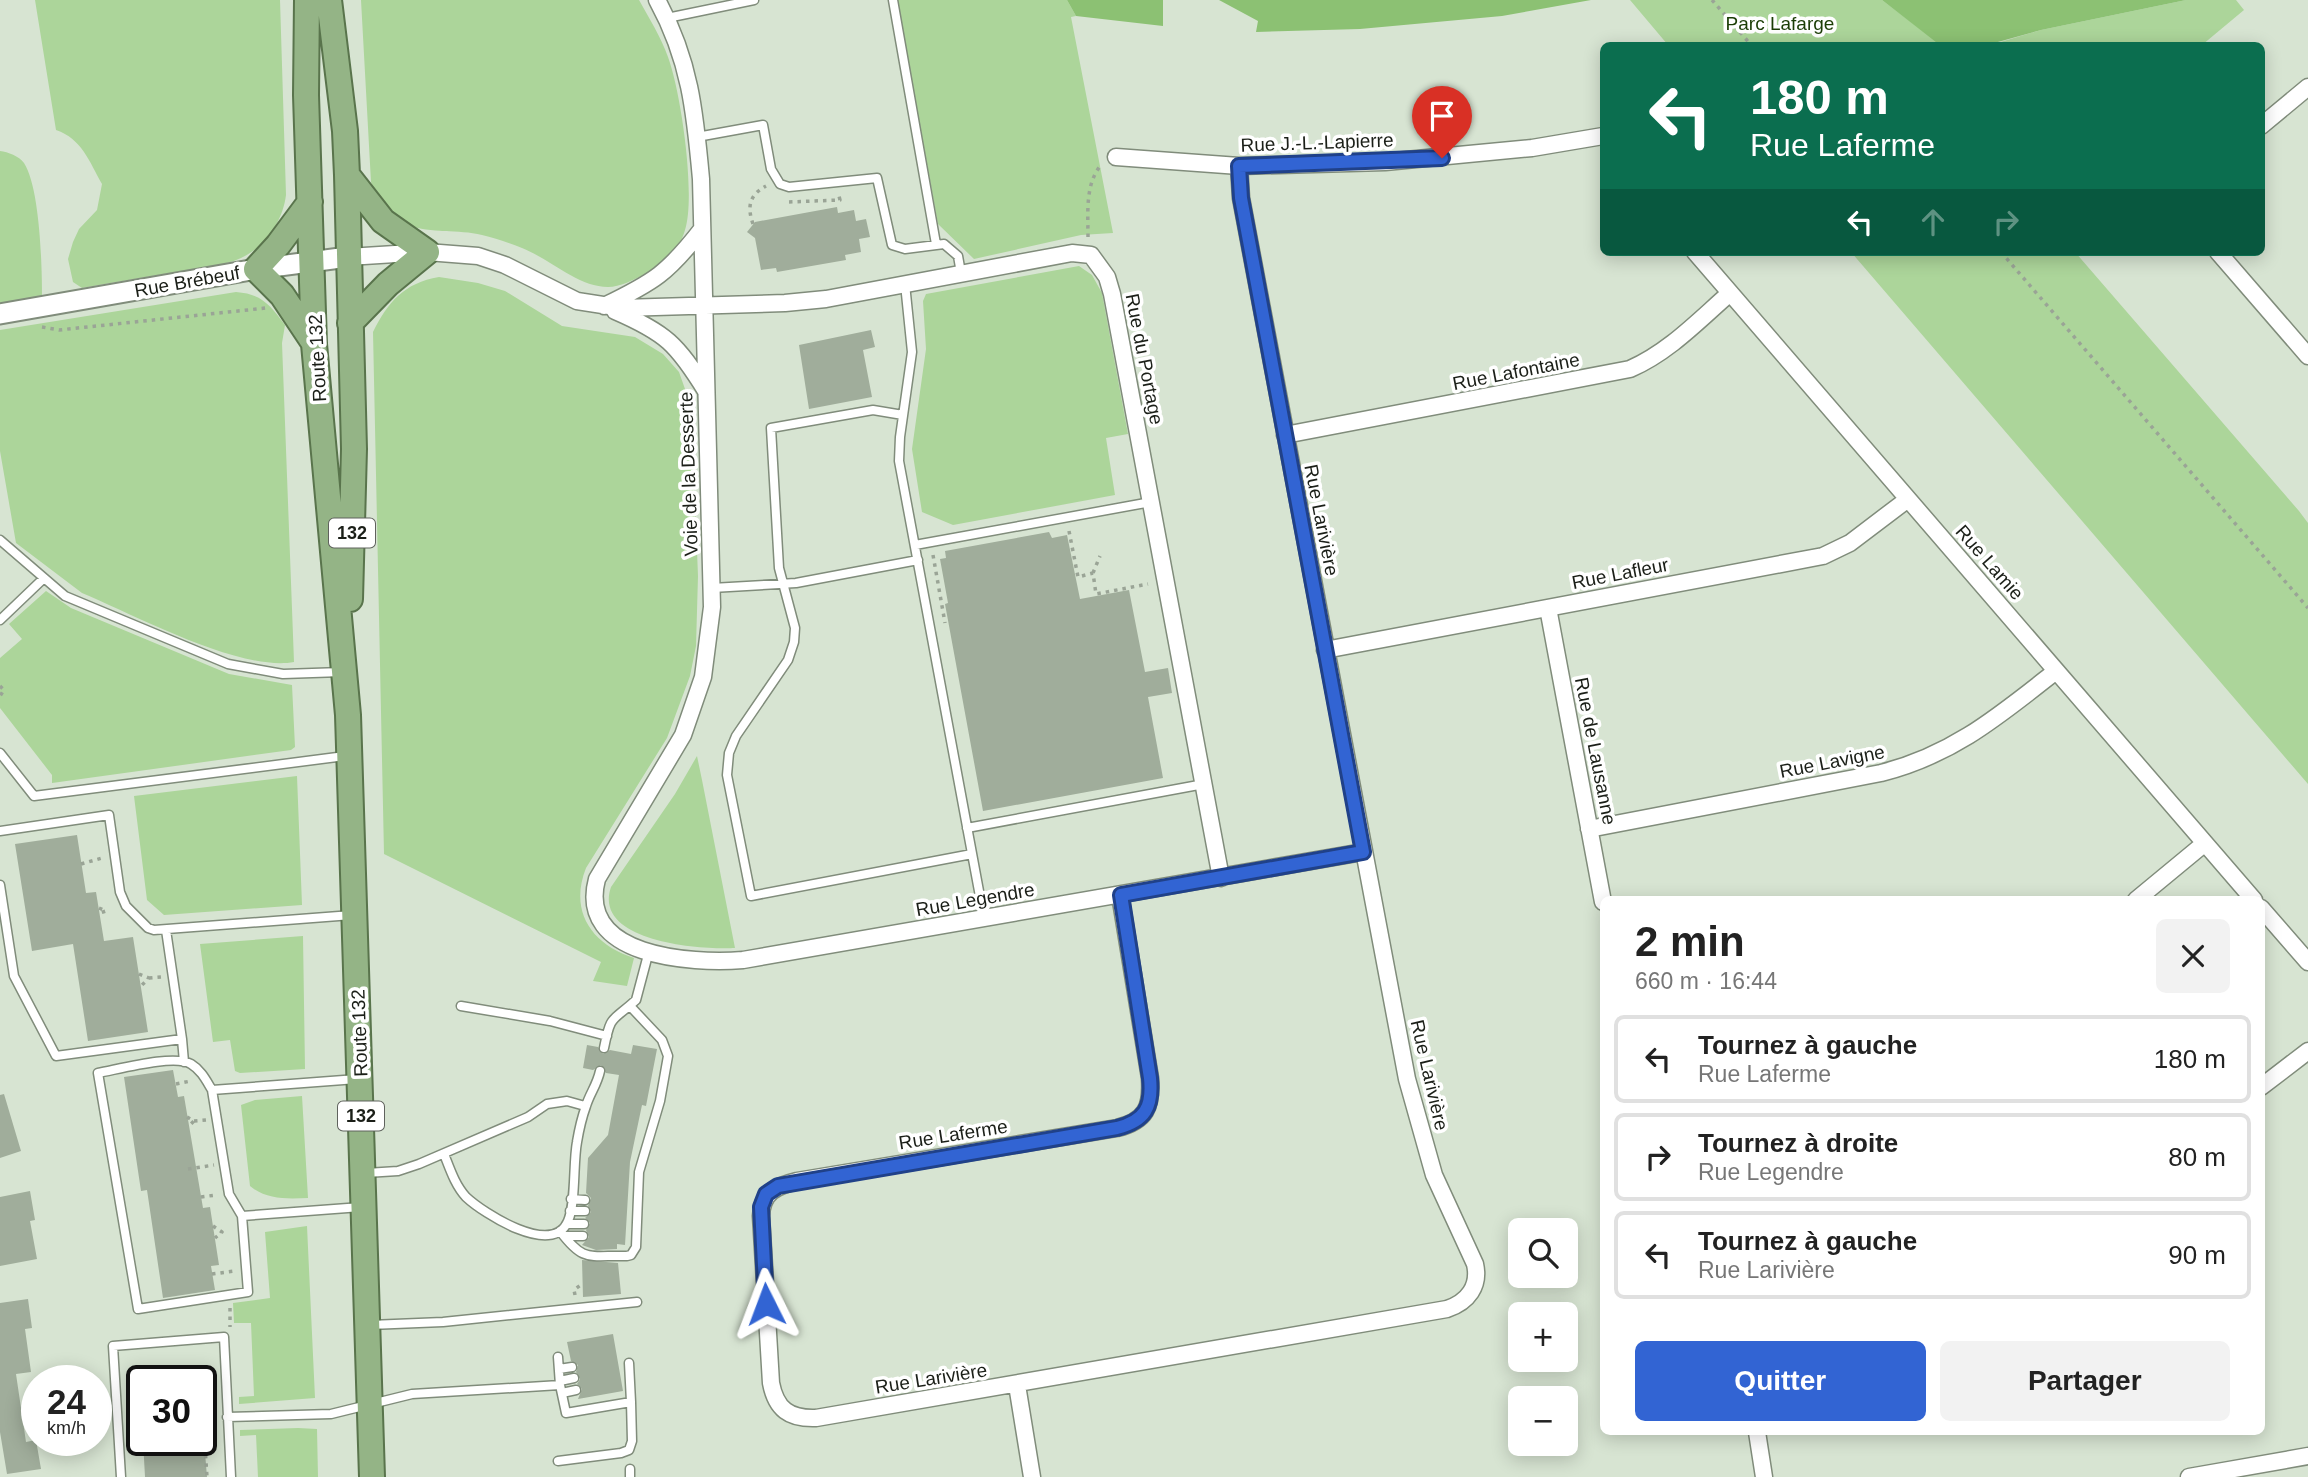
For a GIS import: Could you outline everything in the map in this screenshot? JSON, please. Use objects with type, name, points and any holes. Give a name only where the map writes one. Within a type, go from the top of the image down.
[{"type":"highway","name":"Route 132","points":[[307,0],[306,95],[314,344],[348,715],[372,1477]]},
{"type":"highway","name":"Route 132","points":[[329,0],[345,131],[354,449],[346,672]]},
{"type":"highway","points":[[346,175],[383,221],[427,252],[388,284],[350,323]]},
{"type":"highway","points":[[310,202],[278,245],[256,268],[282,295],[314,344]]},
{"type":"street","name":"Voie de la Desserte","points":[[602,923],[594,906],[597,879],[673,754],[697,696],[708,653],[712,588],[697,137],[688,73],[667,18],[657,0]]},
{"type":"street","points":[[2265,123],[2308,87]]},
{"type":"street","name":"Rue J.-L.-Lapierre","points":[[1116,158],[1239,166],[1442,158],[1532,149],[1600,137]]},
{"type":"street","name":"Rue Larivière","points":[[784,1412],[800,1418],[816,1418],[1447,1308],[1464,1301],[1474,1288],[1477,1272],[1475,1264],[1434,1175],[1412,1103],[1241,198],[1239,166]]},
{"type":"street","points":[[603,306],[660,276],[681,257],[702,229]]},
{"type":"street","name":"Rue du Portage","points":[[348,257],[427,252],[467,255],[496,261],[566,297],[603,306],[646,324],[679,349],[707,392]]},
{"type":"street","name":"Rue du Portage","points":[[603,306],[804,302],[1082,252],[1091,255],[1100,265],[1112,294],[1221,878]]},
{"type":"street","name":"Rue Lamie","points":[[1698,256],[2251,896]]},
{"type":"street","points":[[2221,256],[2308,356]]},
{"type":"street","name":"Rue Brébeuf","points":[[0,314],[256,268],[348,257]]},
{"type":"street","name":"Rue Lafontaine","points":[[1285,435],[1630,369],[1645,363],[1677,340],[1730,293]]},
{"type":"street","name":"Rue Lafleur","points":[[1325,650],[1823,556],[1850,543],[1908,499]]},
{"type":"street","name":"Rue de Lausanne","points":[[1548,608],[1602,896]]},
{"type":"street","name":"Rue Lavigne","points":[[1589,829],[1881,773],[1915,763],[1973,735],[2056,671]]},
{"type":"street","points":[[2141,896],[2205,843]]},
{"type":"street","name":"Rue Legendre","points":[[602,923],[618,938],[649,951],[694,961],[743,960],[1363,852]]},
{"type":"street","name":"Rue Laferme","points":[[784,1412],[778,1405],[771,1383],[761,1216],[763,1200],[770,1191],[797,1181],[1117,1128],[1140,1119],[1146,1112],[1150,1105],[1150,1078],[1121,895]]},
{"type":"street","points":[[2265,913],[2308,962]]},
{"type":"street","points":[[2265,1084],[2308,1051]]},
{"type":"street","points":[[1017,1385],[1032,1477]]},
{"type":"street","points":[[1757,1435],[1764,1477]]},
{"type":"street","points":[[2189,1477],[2308,1456]]},
{"type":"lane","points":[[667,18],[754,0]]},
{"type":"lane","points":[[893,0],[936,244]]},
{"type":"lane","points":[[697,137],[763,125],[771,169],[780,184],[789,187],[877,178],[892,245],[905,249],[944,244],[953,249],[961,274]]},
{"type":"lane","points":[[905,284],[912,352],[899,461],[984,918]]},
{"type":"lane","points":[[903,415],[873,410],[771,428],[779,568],[794,616],[794,642],[782,671],[736,736],[727,767],[751,896],[972,854]]},
{"type":"lane","points":[[915,545],[1151,502]]},
{"type":"lane","points":[[0,540],[65,596],[228,664],[283,674],[346,672]]},
{"type":"lane","points":[[712,588],[784,585],[918,561]]},
{"type":"lane","points":[[0,620],[44,578]]},
{"type":"lane","points":[[0,753],[34,796],[349,755]]},
{"type":"lane","points":[[967,828],[1204,784]]},
{"type":"lane","points":[[0,831],[109,815],[120,892],[126,906],[148,928],[166,930],[355,915]]},
{"type":"lane","points":[[0,885],[14,976],[56,1056],[182,1039]]},
{"type":"lane","points":[[166,930],[184,1062]]},
{"type":"lane","points":[[604,1048],[614,1016],[630,1006],[640,990],[649,951]]},
{"type":"lane","points":[[461,1006],[550,1021],[607,1035]]},
{"type":"lane","points":[[562,1233],[574,1251],[587,1255],[627,1256],[631,1255],[636,1247],[639,1172],[660,1101],[668,1056],[662,1040],[630,1006]]},
{"type":"lane","points":[[176,1060],[184,1062],[199,1071],[212,1090],[229,1194],[242,1216],[248,1292],[138,1309],[99,1073],[176,1060]]},
{"type":"lane","points":[[562,1233],[570,1211],[576,1144],[586,1106],[598,1082],[600,1071]]},
{"type":"lane","points":[[212,1090],[360,1079]]},
{"type":"lane","points":[[363,1173],[398,1171],[444,1154],[528,1117],[547,1104],[567,1101],[586,1106]]},
{"type":"lane","points":[[444,1154],[462,1192],[507,1225],[536,1235],[562,1233],[583,1236]]},
{"type":"lane","points":[[571,1199],[585,1200]]},
{"type":"lane","points":[[242,1216],[364,1206]]},
{"type":"lane","points":[[570,1211],[584,1211]]},
{"type":"lane","points":[[567,1224],[584,1224]]},
{"type":"lane","points":[[367,1325],[443,1322],[637,1302]]},
{"type":"lane","points":[[121,1477],[113,1346],[224,1337],[231,1477]]},
{"type":"lane","points":[[558,1357],[566,1413],[631,1402]]},
{"type":"lane","points":[[558,1461],[629,1450],[632,1441],[629,1363]]},
{"type":"lane","points":[[559,1369],[572,1367]]},
{"type":"lane","points":[[561,1386],[574,1378]]},
{"type":"lane","points":[[227,1418],[331,1414],[412,1394],[561,1386],[576,1390]]},
{"type":"path","points":[[1712,0],[1749,42]]},
{"type":"path","points":[[1088,237],[1088,198],[1093,174],[1102,163],[1116,158]]},
{"type":"path","points":[[2004,256],[2308,608]]},
{"type":"path","name":"Rue Brébeuf","points":[[26,310],[40,326],[59,330],[265,309],[272,301]]},
{"type":"path","points":[[1068,528],[1078,577],[1093,573]]},
{"type":"path","points":[[1100,556],[1093,573],[1097,594],[1128,588]]},
{"type":"path","points":[[0,686],[4,690],[0,696]]},
{"type":"path","points":[[82,862],[115,856]]},
{"type":"path","points":[[139,974],[149,978],[141,986]]},
{"type":"path","points":[[187,1117],[194,1121],[188,1127]]},
{"type":"path","points":[[188,1168],[224,1164]]},
{"type":"path","points":[[213,1226],[222,1232],[215,1238]]},
{"type":"path","points":[[212,1274],[246,1270]]},
{"type":"path","points":[[224,1337],[232,1324],[228,1295]]},
{"type":"path","points":[[206,1456],[207,1477]]},
{"type":"green space","points":[[35,0],[280,0],[286,195],[277,223],[258,247],[241,258],[213,266],[82,288],[73,282],[68,259],[73,242],[79,229],[97,210],[102,184],[79,145],[56,130]]},
{"type":"green space","points":[[361,0],[639,0],[668,57],[678,94],[686,144],[688,214],[682,238],[674,251],[657,268],[631,281],[613,287],[597,286],[575,278],[533,253],[502,241],[473,233],[417,228],[396,218],[380,201],[371,182]]},
{"type":"green space","points":[[897,0],[1067,0],[1076,16],[1071,17],[1113,233],[1081,235],[974,259],[938,224]]},
{"type":"green space","points":[[1067,0],[1163,0],[1163,26],[1076,16]]},
{"type":"green space","points":[[1219,0],[1591,0],[1502,16],[1360,29],[1256,32],[1258,21]]},
{"type":"green space","name":"Parc Lafarge","points":[[1630,0],[1882,0],[1937,42],[1665,42]]},
{"type":"green space","points":[[1882,0],[2186,0],[2041,30],[1998,42],[1936,42]]},
{"type":"green space","points":[[2186,0],[2236,0],[2244,10],[2206,42],[2000,42],[2041,30]]},
{"type":"green space","points":[[0,151],[10,153],[24,163],[34,190],[39,227],[42,296],[0,303]]},
{"type":"green space","points":[[1854,256],[2078,256],[2299,511],[2308,523],[2308,784]]},
{"type":"green space","points":[[1079,266],[1092,275],[1102,293],[1128,434],[1106,438],[1115,495],[953,525],[922,512],[912,449],[926,349],[923,301],[926,294]]},
{"type":"green space","points":[[439,277],[478,283],[505,291],[562,326],[635,337],[663,354],[679,372],[685,389],[692,422],[698,576],[696,646],[690,676],[667,738],[586,868],[581,884],[582,912],[595,935],[619,952],[634,958],[627,986],[593,981],[601,962],[384,854],[373,332],[398,296],[416,284]]},
{"type":"green space","points":[[236,292],[253,295],[265,302],[285,325],[282,343],[294,662],[272,663],[246,659],[217,650],[82,593],[16,543],[0,451],[0,330]]},
{"type":"green space","points":[[46,591],[71,608],[229,674],[292,685],[295,747],[291,750],[52,783],[52,775],[0,708],[0,658],[22,639],[9,624]]},
{"type":"green space","points":[[697,756],[735,948],[699,947],[653,939],[633,931],[618,920],[609,905],[611,887],[675,794]]},
{"type":"green space","points":[[297,776],[302,905],[164,915],[147,900],[134,796]]},
{"type":"green space","points":[[303,936],[305,1069],[240,1073],[235,1071],[230,1040],[213,1042],[200,944]]},
{"type":"green space","points":[[302,1096],[308,1198],[270,1196],[256,1191],[250,1186],[241,1105],[255,1100]]},
{"type":"green space","points":[[307,1226],[315,1398],[239,1404],[239,1397],[254,1396],[251,1323],[234,1323],[233,1303],[270,1298],[265,1232]]},
{"type":"green space","points":[[317,1429],[318,1477],[258,1477],[256,1435],[240,1436],[240,1430]]},
{"type":"building","points":[[837,207],[838,213],[854,210],[856,221],[866,219],[870,237],[859,239],[861,252],[845,255],[846,260],[777,272],[776,268],[761,270],[755,238],[747,232],[755,222]]},
{"type":"building","points":[[871,330],[875,347],[863,350],[872,397],[809,409],[799,345]]},
{"type":"building","points":[[1049,532],[1052,538],[1067,535],[1080,599],[1129,590],[1145,672],[1168,668],[1172,693],[1148,697],[1163,778],[983,811],[945,604],[948,603],[940,559],[946,558],[945,551]]},
{"type":"building","points":[[77,835],[86,893],[96,892],[104,941],[133,937],[148,1032],[88,1041],[73,944],[32,951],[15,844]]},
{"type":"building","points":[[587,1045],[598,1047],[603,1054],[610,1050],[631,1054],[633,1045],[657,1049],[646,1106],[642,1105],[630,1162],[625,1245],[617,1244],[617,1249],[596,1250],[582,1245],[589,1237],[586,1230],[590,1223],[585,1218],[591,1212],[588,1206],[591,1198],[586,1193],[588,1158],[608,1135],[619,1075],[606,1073],[601,1065],[593,1070],[583,1068]]},
{"type":"building","points":[[173,1070],[178,1097],[184,1096],[203,1208],[210,1207],[219,1265],[211,1266],[215,1290],[163,1298],[147,1190],[141,1191],[124,1077]]},
{"type":"building","points":[[4,1094],[21,1151],[0,1158],[0,1095]]},
{"type":"building","points":[[30,1191],[35,1220],[30,1221],[37,1259],[0,1266],[0,1197]]},
{"type":"building","points":[[582,1260],[618,1263],[621,1294],[583,1297]]},
{"type":"building","points":[[28,1299],[32,1328],[25,1329],[30,1365],[21,1365],[21,1373],[16,1374],[21,1408],[21,1456],[39,1456],[41,1469],[7,1474],[0,1432],[0,1303]]},
{"type":"building","points":[[613,1334],[623,1391],[578,1399],[582,1389],[577,1384],[580,1379],[576,1372],[578,1365],[571,1361],[567,1342]]},
{"type":"building","points":[[144,1456],[205,1456],[207,1477],[145,1477]]},
{"type":"route","points":[[766,1304],[761,1207],[766,1194],[778,1186],[1117,1128],[1140,1119],[1150,1105],[1150,1078],[1121,895],[1363,852],[1241,198],[1239,166],[1442,158]]}]
